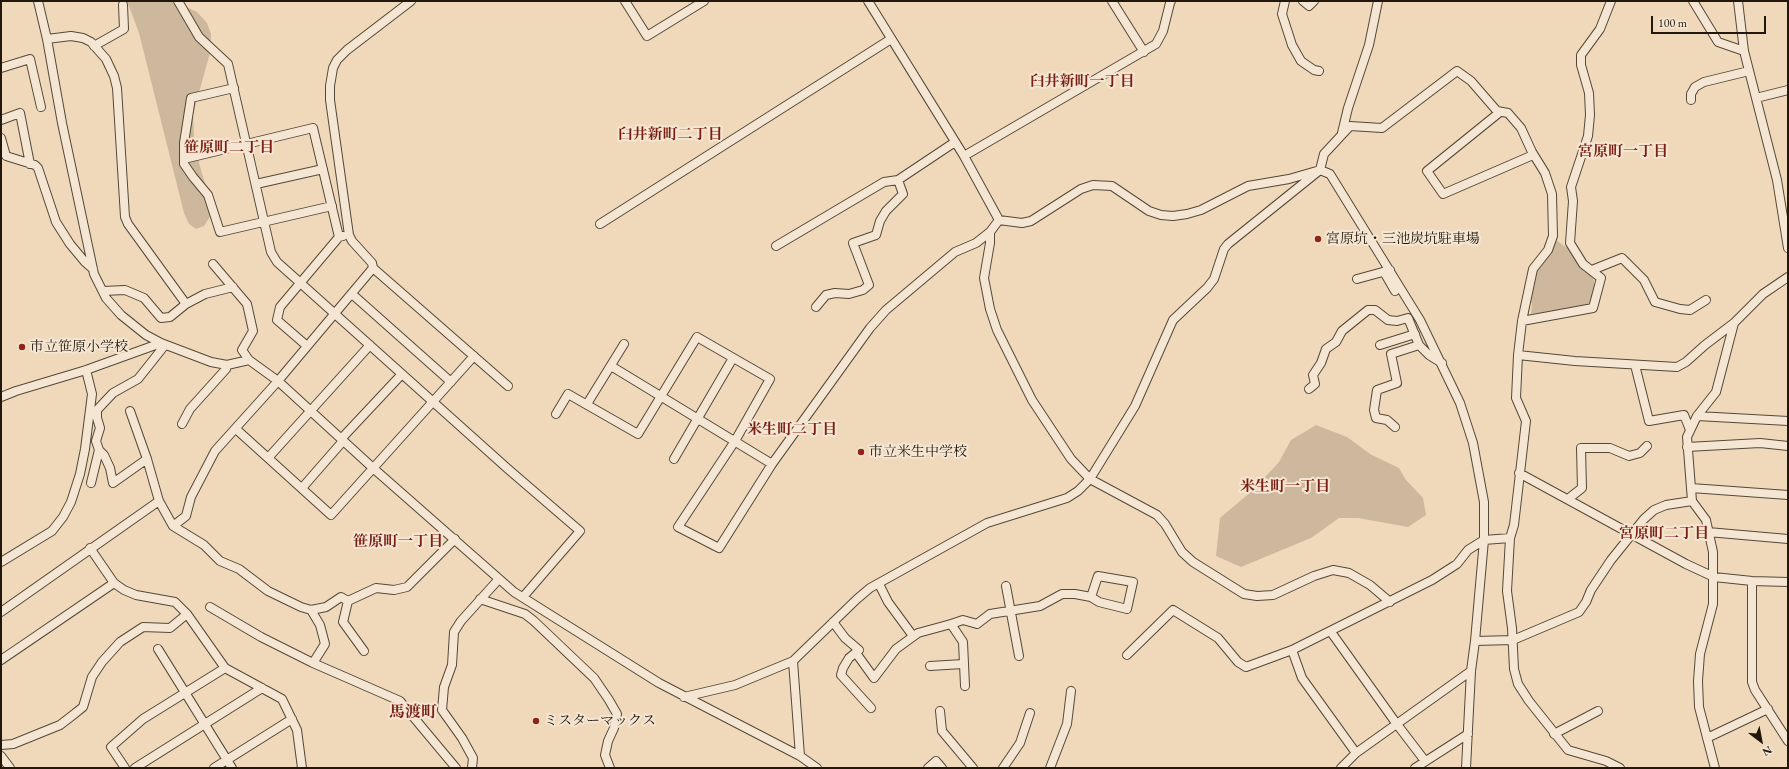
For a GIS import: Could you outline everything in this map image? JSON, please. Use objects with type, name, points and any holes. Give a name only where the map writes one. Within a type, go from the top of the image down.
[{"type":"street","points":[[38,1],[47,39],[62,124],[93,269],[106,298],[121,315],[146,335],[163,344],[211,362],[227,364],[249,360]]},
{"type":"street","points":[[178,1],[199,37],[228,64],[271,252],[277,262],[580,531],[523,597]]},
{"type":"street","points":[[411,1],[347,50],[337,60],[333,68],[330,86],[330,100],[349,235],[352,241],[372,263],[373,268],[508,386]]},
{"type":"street","points":[[625,1],[647,36],[701,2]]},
{"type":"street","points":[[868,1],[890,39],[964,156],[999,220]]},
{"type":"street","points":[[1112,1],[1144,52]]},
{"type":"street","points":[[964,156],[1156,44],[1163,31],[1171,1]]},
{"type":"street","points":[[1285,1],[1282,14],[1292,45],[1301,61],[1318,71]]},
{"type":"street","points":[[1303,1],[1309,6],[1313,4],[1314,1]]},
{"type":"street","points":[[1341,134],[1348,108],[1370,45],[1378,1]]},
{"type":"street","points":[[1522,321],[1593,308],[1601,278],[1583,264],[1570,243],[1573,201],[1571,187],[1588,136],[1590,115],[1589,93],[1581,65],[1581,55],[1600,29],[1611,1]]},
{"type":"street","points":[[1693,1],[1718,42],[1744,51]]},
{"type":"street","points":[[1738,1],[1744,51],[1777,180],[1788,248]]},
{"type":"street","points":[[94,46],[124,29],[123,5]]},
{"type":"street","points":[[47,39],[71,36],[83,38],[94,46],[106,59],[114,76],[117,88],[125,217],[128,224],[186,304]]},
{"type":"street","points":[[600,224],[890,39]]},
{"type":"street","points":[[1,68],[30,59],[41,107]]},
{"type":"street","points":[[684,697],[735,685],[793,661],[857,599],[879,584],[987,523],[1067,498],[1078,491],[1090,479],[1135,406],[1173,320],[1207,288],[1214,279],[1224,249],[1228,244],[1320,170],[1324,154],[1350,126],[1382,128],[1457,71],[1471,82],[1497,112],[1508,114],[1521,128],[1533,155],[1545,173],[1552,194],[1553,236],[1548,250],[1533,269],[1522,321],[1518,355],[1516,398],[1526,421],[1514,525],[1510,538],[1507,591],[1513,640],[1514,669],[1518,684],[1554,734],[1568,750],[1606,761],[1620,768]]},
{"type":"street","points":[[1691,100],[1690,94],[1695,88],[1704,82],[1749,71]]},
{"type":"street","points":[[234,88],[191,98],[184,143],[184,164],[193,178],[208,195],[220,232],[332,206]]},
{"type":"street","points":[[1756,98],[1788,90]]},
{"type":"street","points":[[1500,112],[1427,171],[1443,194],[1533,155]]},
{"type":"street","points":[[1,120],[20,114],[30,164]]},
{"type":"street","points":[[184,159],[313,128],[339,237]]},
{"type":"street","points":[[1,138],[6,156],[38,168],[56,222],[70,244],[93,269]]},
{"type":"street","points":[[776,246],[884,182],[898,180],[955,142]]},
{"type":"street","points":[[256,184],[323,169]]},
{"type":"street","points":[[999,220],[1022,223],[1031,221],[1081,189],[1093,185],[1103,184],[1112,186],[1149,211],[1173,216],[1201,210],[1248,186],[1289,179],[1320,170],[1330,174],[1387,271],[1420,320],[1460,403],[1473,443],[1484,502],[1484,540],[1471,671],[1466,768]]},
{"type":"street","points":[[816,307],[826,295],[835,293],[849,294],[863,290],[869,285],[853,243],[876,235],[880,221],[886,211],[903,194],[898,180]]},
{"type":"street","points":[[556,414],[568,394],[638,434],[697,337],[770,379],[735,441],[678,527],[719,548],[772,464],[870,328],[886,310],[955,252],[976,243],[990,232],[999,220]]},
{"type":"street","points":[[990,232],[990,243],[984,278],[990,309],[997,330],[1032,400],[1071,459],[1090,479],[1156,515],[1165,524],[1182,552],[1193,562],[1244,594],[1257,596],[1273,595],[1314,576],[1333,570],[1349,573],[1370,584],[1390,602]]},
{"type":"street","points":[[307,346],[277,320],[280,307],[339,237],[349,235]]},
{"type":"street","points":[[1592,270],[1622,258],[1644,280],[1655,302],[1680,309],[1690,310],[1706,300]]},
{"type":"street","points":[[213,264],[247,304],[253,331],[242,350],[249,360],[278,381],[498,580],[514,592],[684,697],[800,756],[817,768]]},
{"type":"street","points":[[173,526],[186,516],[191,497],[215,451],[278,381],[373,268]]},
{"type":"street","points":[[1357,279],[1387,271]]},
{"type":"street","points":[[1387,271],[1395,291]]},
{"type":"street","points":[[1518,355],[1677,367],[1686,362],[1705,345],[1734,323],[1763,294],[1788,277]]},
{"type":"street","points":[[103,291],[125,290],[144,298],[161,318],[170,317],[186,304],[204,294],[233,288]]},
{"type":"street","points":[[352,294],[451,382]]},
{"type":"street","points":[[1309,389],[1315,384],[1313,375],[1321,363],[1326,349],[1336,342],[1342,331],[1368,310],[1375,310],[1388,320],[1397,321],[1408,318],[1419,345],[1429,356],[1442,363]]},
{"type":"street","points":[[1715,768],[1699,707],[1698,681],[1700,654],[1713,604],[1714,552],[1706,520],[1692,501],[1687,437],[1697,416],[1716,392],[1734,323]]},
{"type":"street","points":[[1380,345],[1415,334]]},
{"type":"street","points":[[1,397],[16,390],[86,370],[163,344]]},
{"type":"street","points":[[147,459],[113,483],[110,468],[104,455],[99,450],[96,441],[100,428],[97,418],[97,410],[113,393],[138,378],[163,344]]},
{"type":"street","points":[[586,404],[624,344]]},
{"type":"street","points":[[268,458],[370,345]]},
{"type":"street","points":[[1395,427],[1388,420],[1376,418],[1374,410],[1377,390],[1397,382],[1391,354],[1419,345]]},
{"type":"street","points":[[236,428],[331,515],[474,356]]},
{"type":"street","points":[[674,459],[733,358]]},
{"type":"street","points":[[182,424],[190,409],[226,369],[227,364]]},
{"type":"street","points":[[1635,365],[1649,421],[1684,415],[1690,430]]},
{"type":"street","points":[[611,366],[772,464]]},
{"type":"street","points":[[1,562],[52,531],[63,517],[71,502],[84,455],[92,394],[86,370]]},
{"type":"street","points":[[302,488],[342,440],[402,374]]},
{"type":"street","points":[[130,410],[147,459],[159,501],[173,526],[204,545],[220,561],[239,569],[268,591],[301,607],[311,610],[326,607],[341,598],[348,601],[376,588],[394,590],[408,587],[454,539]]},
{"type":"street","points":[[1697,416],[1788,421]]},
{"type":"street","points":[[1687,448],[1760,443],[1788,446]]},
{"type":"street","points":[[1568,499],[1582,488],[1581,448],[1610,448],[1629,456],[1640,454],[1647,446]]},
{"type":"street","points":[[91,483],[99,450]]},
{"type":"street","points":[[1519,473],[1686,564],[1714,577],[1752,581],[1788,582]]},
{"type":"street","points":[[1691,488],[1788,495]]},
{"type":"street","points":[[1,612],[90,548],[159,501]]},
{"type":"street","points":[[1475,641],[1513,640],[1578,612],[1586,602],[1591,590],[1603,572],[1644,519],[1654,510],[1666,505],[1692,501]]},
{"type":"street","points":[[1708,532],[1788,539]]},
{"type":"street","points":[[1127,655],[1173,610],[1218,638],[1238,662],[1246,667],[1292,650],[1390,602],[1457,564],[1468,550],[1484,540],[1510,538]]},
{"type":"street","points":[[90,548],[114,583],[124,590],[136,595],[175,602],[186,614],[225,668],[282,699],[297,730],[302,768]]},
{"type":"street","points":[[856,653],[874,678],[896,649],[918,633],[964,620],[977,624],[990,614],[1040,606],[1062,594],[1075,594],[1091,597],[1099,602],[1127,609],[1133,582],[1098,576],[1091,597]]},
{"type":"street","points":[[472,768],[473,758],[462,738],[442,710],[444,687],[452,665],[454,632],[461,621],[498,580]]},
{"type":"street","points":[[1752,581],[1752,682],[1754,690],[1788,741]]},
{"type":"street","points":[[1,660],[114,583]]},
{"type":"street","points":[[879,584],[888,602],[914,636]]},
{"type":"street","points":[[1006,586],[1019,656]]},
{"type":"street","points":[[480,599],[525,614],[594,678],[617,714],[605,755],[610,768]]},
{"type":"street","points":[[348,601],[343,622],[364,651]]},
{"type":"street","points":[[210,607],[261,637],[313,663],[400,701],[456,768]]},
{"type":"street","points":[[311,610],[320,625],[324,644],[313,663]]},
{"type":"street","points":[[1,745],[13,744],[60,725],[83,707],[92,677],[102,662],[120,642],[142,627],[170,628],[186,614]]},
{"type":"street","points":[[834,622],[845,638],[859,650],[849,658],[841,674],[871,708]]},
{"type":"street","points":[[951,624],[963,642],[965,686]]},
{"type":"street","points":[[1331,632],[1425,761]]},
{"type":"street","points":[[158,649],[232,768]]},
{"type":"street","points":[[1292,650],[1302,678],[1356,753]]},
{"type":"street","points":[[793,661],[800,756]]},
{"type":"street","points":[[930,666],[963,664]]},
{"type":"street","points":[[125,768],[111,747],[143,719],[225,668]]},
{"type":"street","points":[[1341,768],[1356,753],[1396,723],[1471,671]]},
{"type":"street","points":[[135,768],[262,688]]},
{"type":"street","points":[[1050,768],[1067,724],[1071,690]]},
{"type":"street","points":[[1707,738],[1768,710]]},
{"type":"street","points":[[940,711],[942,731],[973,768]]},
{"type":"street","points":[[1554,734],[1598,711]]},
{"type":"street","points":[[1003,768],[1020,743],[1030,714]]},
{"type":"street","points":[[214,768],[292,719]]},
{"type":"street","points":[[1415,768],[1468,734]]},
{"type":"street","points":[[1,756],[10,768]]},
{"type":"street","points":[[928,768],[936,761],[942,768]]},
{"type":"shaded area","points":[[127,1],[173,1],[197,12],[207,23],[211,34],[210,53],[193,114],[194,138],[199,163],[210,201],[211,215],[204,226],[196,229],[189,224],[184,213],[139,33]]},
{"type":"shaded area","points":[[1556,240],[1574,253],[1592,276],[1594,280],[1594,291],[1589,303],[1580,307],[1531,314],[1531,302],[1538,268]]},
{"type":"shaded area","points":[[1316,425],[1347,437],[1370,454],[1399,468],[1406,480],[1423,498],[1426,515],[1408,527],[1358,518],[1339,518],[1311,538],[1241,567],[1216,556],[1220,518],[1253,490],[1279,462],[1291,440]]},
{"type":"place","name":"宮原坑・三池炭坑駐車場","points":[[1318,239]]},
{"type":"place","name":"市立笹原小学校","points":[[22,347]]},
{"type":"place","name":"市立米生中学校","points":[[861,452]]},
{"type":"place","name":"ミスターマックス","points":[[536,721]]},
{"type":"district","name":"臼井新町一丁目","points":[[1082,82]]},
{"type":"district","name":"臼井新町二丁目","points":[[670,135]]},
{"type":"district","name":"笹原町二丁目","points":[[229,148]]},
{"type":"district","name":"宮原町一丁目","points":[[1623,152]]},
{"type":"district","name":"米生町二丁目","points":[[792,430]]},
{"type":"district","name":"米生町一丁目","points":[[1285,487]]},
{"type":"district","name":"宮原町二丁目","points":[[1664,534]]},
{"type":"district","name":"笹原町一丁目","points":[[398,542]]},
{"type":"district","name":"馬渡町","points":[[413,713]]}]
